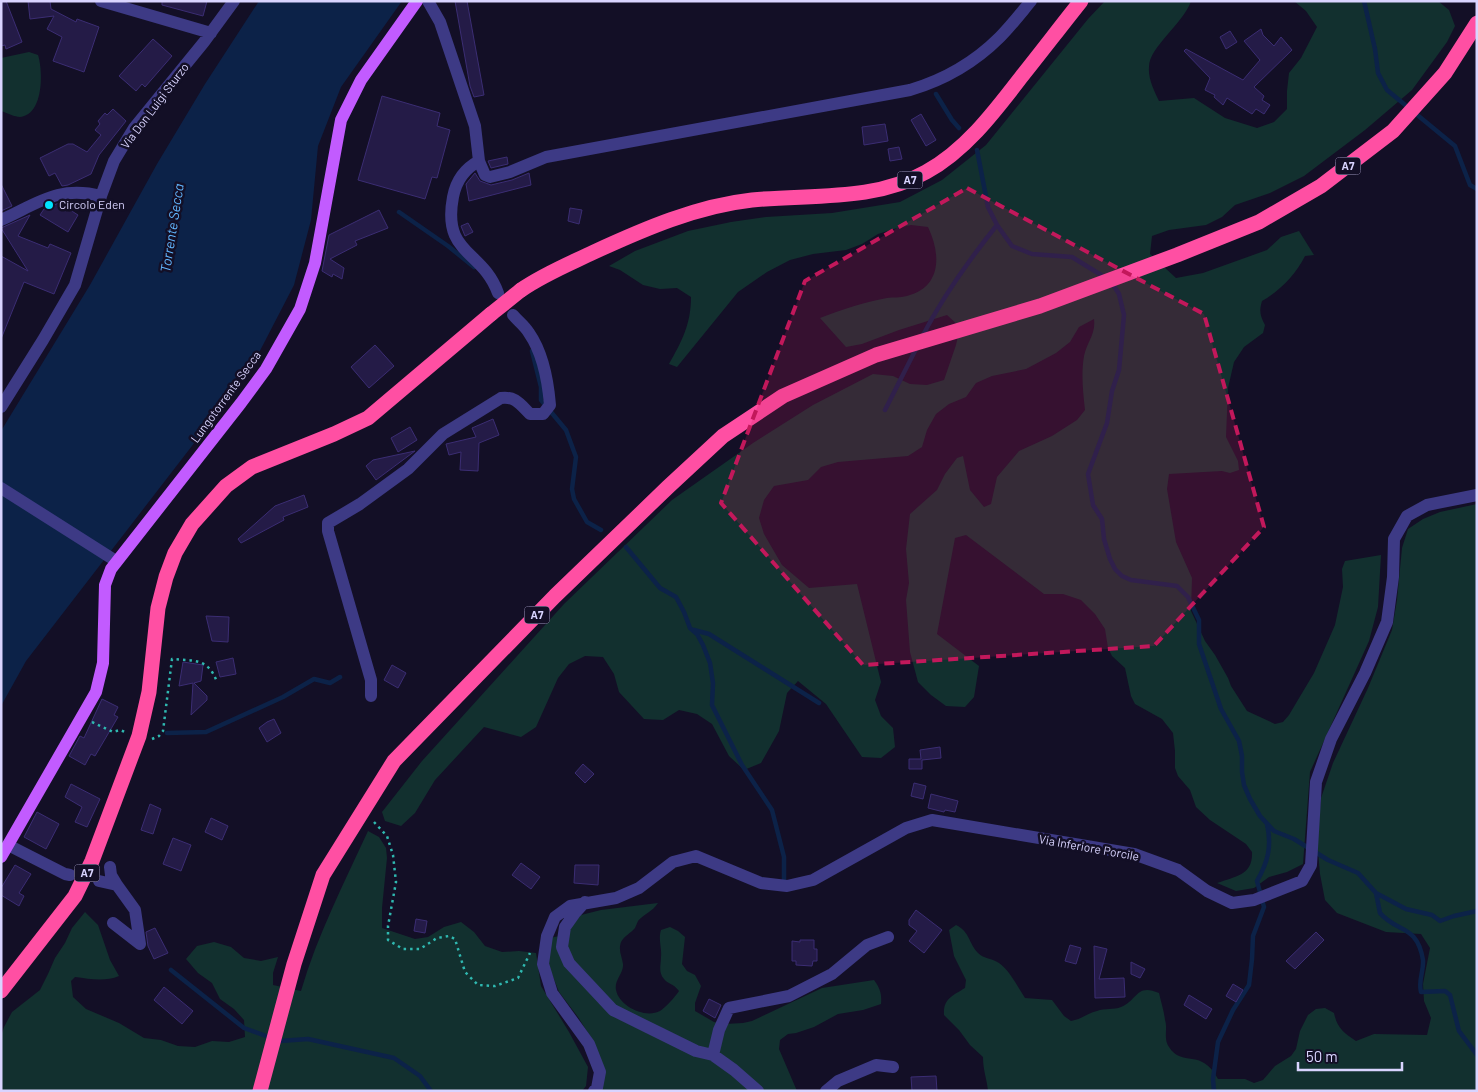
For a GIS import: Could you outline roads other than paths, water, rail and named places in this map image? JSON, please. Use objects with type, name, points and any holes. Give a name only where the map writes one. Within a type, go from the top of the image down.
[{"type":"highway","name":"A7","points":[[1,991],[75,896],[92,861],[141,728],[149,692],[158,608],[175,553],[192,524],[226,486],[252,467],[334,434],[368,418],[521,290],[542,276],[578,259],[666,221],[697,210],[751,200],[869,192],[901,184],[928,172],[950,156],[983,124],[1081,1]]},
{"type":"highway","name":"A7","points":[[260,1091],[294,964],[323,875],[394,761],[555,596],[668,486],[723,436],[783,396],[876,356],[1040,306],[1259,222],[1321,186],[1393,132],[1445,74],[1477,23]]},
{"type":"main road","name":"Lungotorrente Secca","points":[[1,857],[96,692],[102,672],[105,584],[111,568],[266,369],[300,309],[315,262],[341,120],[361,80],[417,1]]},
{"type":"street","points":[[101,1],[211,33]]},
{"type":"street","name":"Via Don Luigi Sturzo","points":[[1,407],[75,285],[101,196],[114,161],[134,128],[211,33],[234,1]]},
{"type":"street","points":[[428,1],[440,22],[475,126],[479,161],[485,175],[490,177],[510,172],[546,157],[929,85],[978,57],[1001,36],[1031,1]]},
{"type":"street","points":[[479,161],[466,168],[455,190],[452,206],[452,227],[454,236],[460,245],[488,273],[498,293]]},
{"type":"street","points":[[1,220],[33,203],[57,194],[92,194],[101,196]]},
{"type":"street","points":[[371,696],[371,680],[328,531],[328,523],[360,504],[408,469],[443,434],[501,398],[516,399],[530,414],[544,414],[550,405],[547,382],[540,357],[529,332],[513,315]]},
{"type":"street","points":[[1,488],[116,561]]},
{"type":"street","name":"Via Inferiore Porcile","points":[[594,1091],[597,1088],[600,1072],[589,1044],[552,993],[543,964],[547,936],[555,917],[570,906],[616,898],[639,888],[672,862],[696,856],[761,883],[787,886],[813,880],[906,828],[932,820],[1134,854],[1178,870],[1207,890],[1232,903],[1254,900],[1302,881],[1311,865],[1316,782],[1331,739],[1365,674],[1386,622],[1393,577],[1394,539],[1407,516],[1427,505],[1477,496]]},
{"type":"street","points":[[8,845],[70,875]]},
{"type":"street","points":[[110,867],[111,875],[116,885],[134,910],[140,944],[113,923]]},
{"type":"street","points":[[100,881],[116,885]]},
{"type":"street","points":[[585,902],[565,927],[562,947],[569,963],[613,1010],[696,1051],[713,1055],[758,1091]]},
{"type":"street","points":[[713,1055],[718,1030],[729,1008],[789,996],[832,974],[867,945],[888,938]]},
{"type":"street","points":[[826,1091],[838,1082],[876,1065],[893,1067]]},
{"type":"water","name":"Torrente Secca","points":[[259,1],[402,1],[341,87],[318,146],[311,220],[294,285],[249,372],[26,661],[1,706],[1,431],[90,285],[157,164],[205,84]]},
{"type":"waterway","points":[[1364,1],[1375,49],[1378,73],[1387,90],[1455,146],[1470,185],[1477,189]]},
{"type":"waterway","points":[[936,94],[959,128]]},
{"type":"waterway","points":[[977,150],[988,207],[997,225],[1012,246],[1032,254],[1072,257],[1106,278]]},
{"type":"waterway","points":[[399,212],[448,246],[474,267]]},
{"type":"waterway","points":[[922,337],[956,280],[997,225]]},
{"type":"waterway","points":[[1112,283],[1119,294],[1124,315],[1119,370],[1112,391],[1107,423],[1088,474],[1093,505],[1102,519],[1104,539],[1110,559],[1115,569],[1122,576],[1131,580],[1177,586],[1188,597],[1199,620],[1199,644],[1221,709],[1239,741],[1244,785],[1260,816],[1274,831],[1294,839],[1328,860],[1358,873],[1376,893],[1380,913],[1416,940],[1423,960],[1420,983],[1421,992],[1445,991],[1450,995],[1459,1031],[1477,1055]]},
{"type":"waterway","points":[[885,410],[917,347]]},
{"type":"waterway","points":[[532,351],[541,387],[541,400],[566,430],[576,457],[572,489],[574,499],[587,522],[601,530]]},
{"type":"waterway","points":[[626,547],[660,588],[676,597],[690,628],[697,634],[703,645],[710,663],[713,683],[712,705],[742,765],[772,810],[784,857],[784,883]]},
{"type":"waterway","points":[[694,630],[709,634],[819,703]]},
{"type":"waterway","points":[[167,733],[206,732],[283,697],[314,679],[330,683],[340,677]]},
{"type":"waterway","points":[[1214,1091],[1213,1079],[1218,1042],[1233,1010],[1249,985],[1253,936],[1264,907],[1257,881],[1268,854],[1267,824]]},
{"type":"waterway","points":[[1376,893],[1406,909],[1432,915],[1440,921],[1477,911]]},
{"type":"waterway","points":[[171,970],[244,1028],[280,1041],[308,1039],[394,1058],[420,1076],[431,1091]]},
{"type":"place","name":"Circolo Eden","points":[[49,205]]}]
